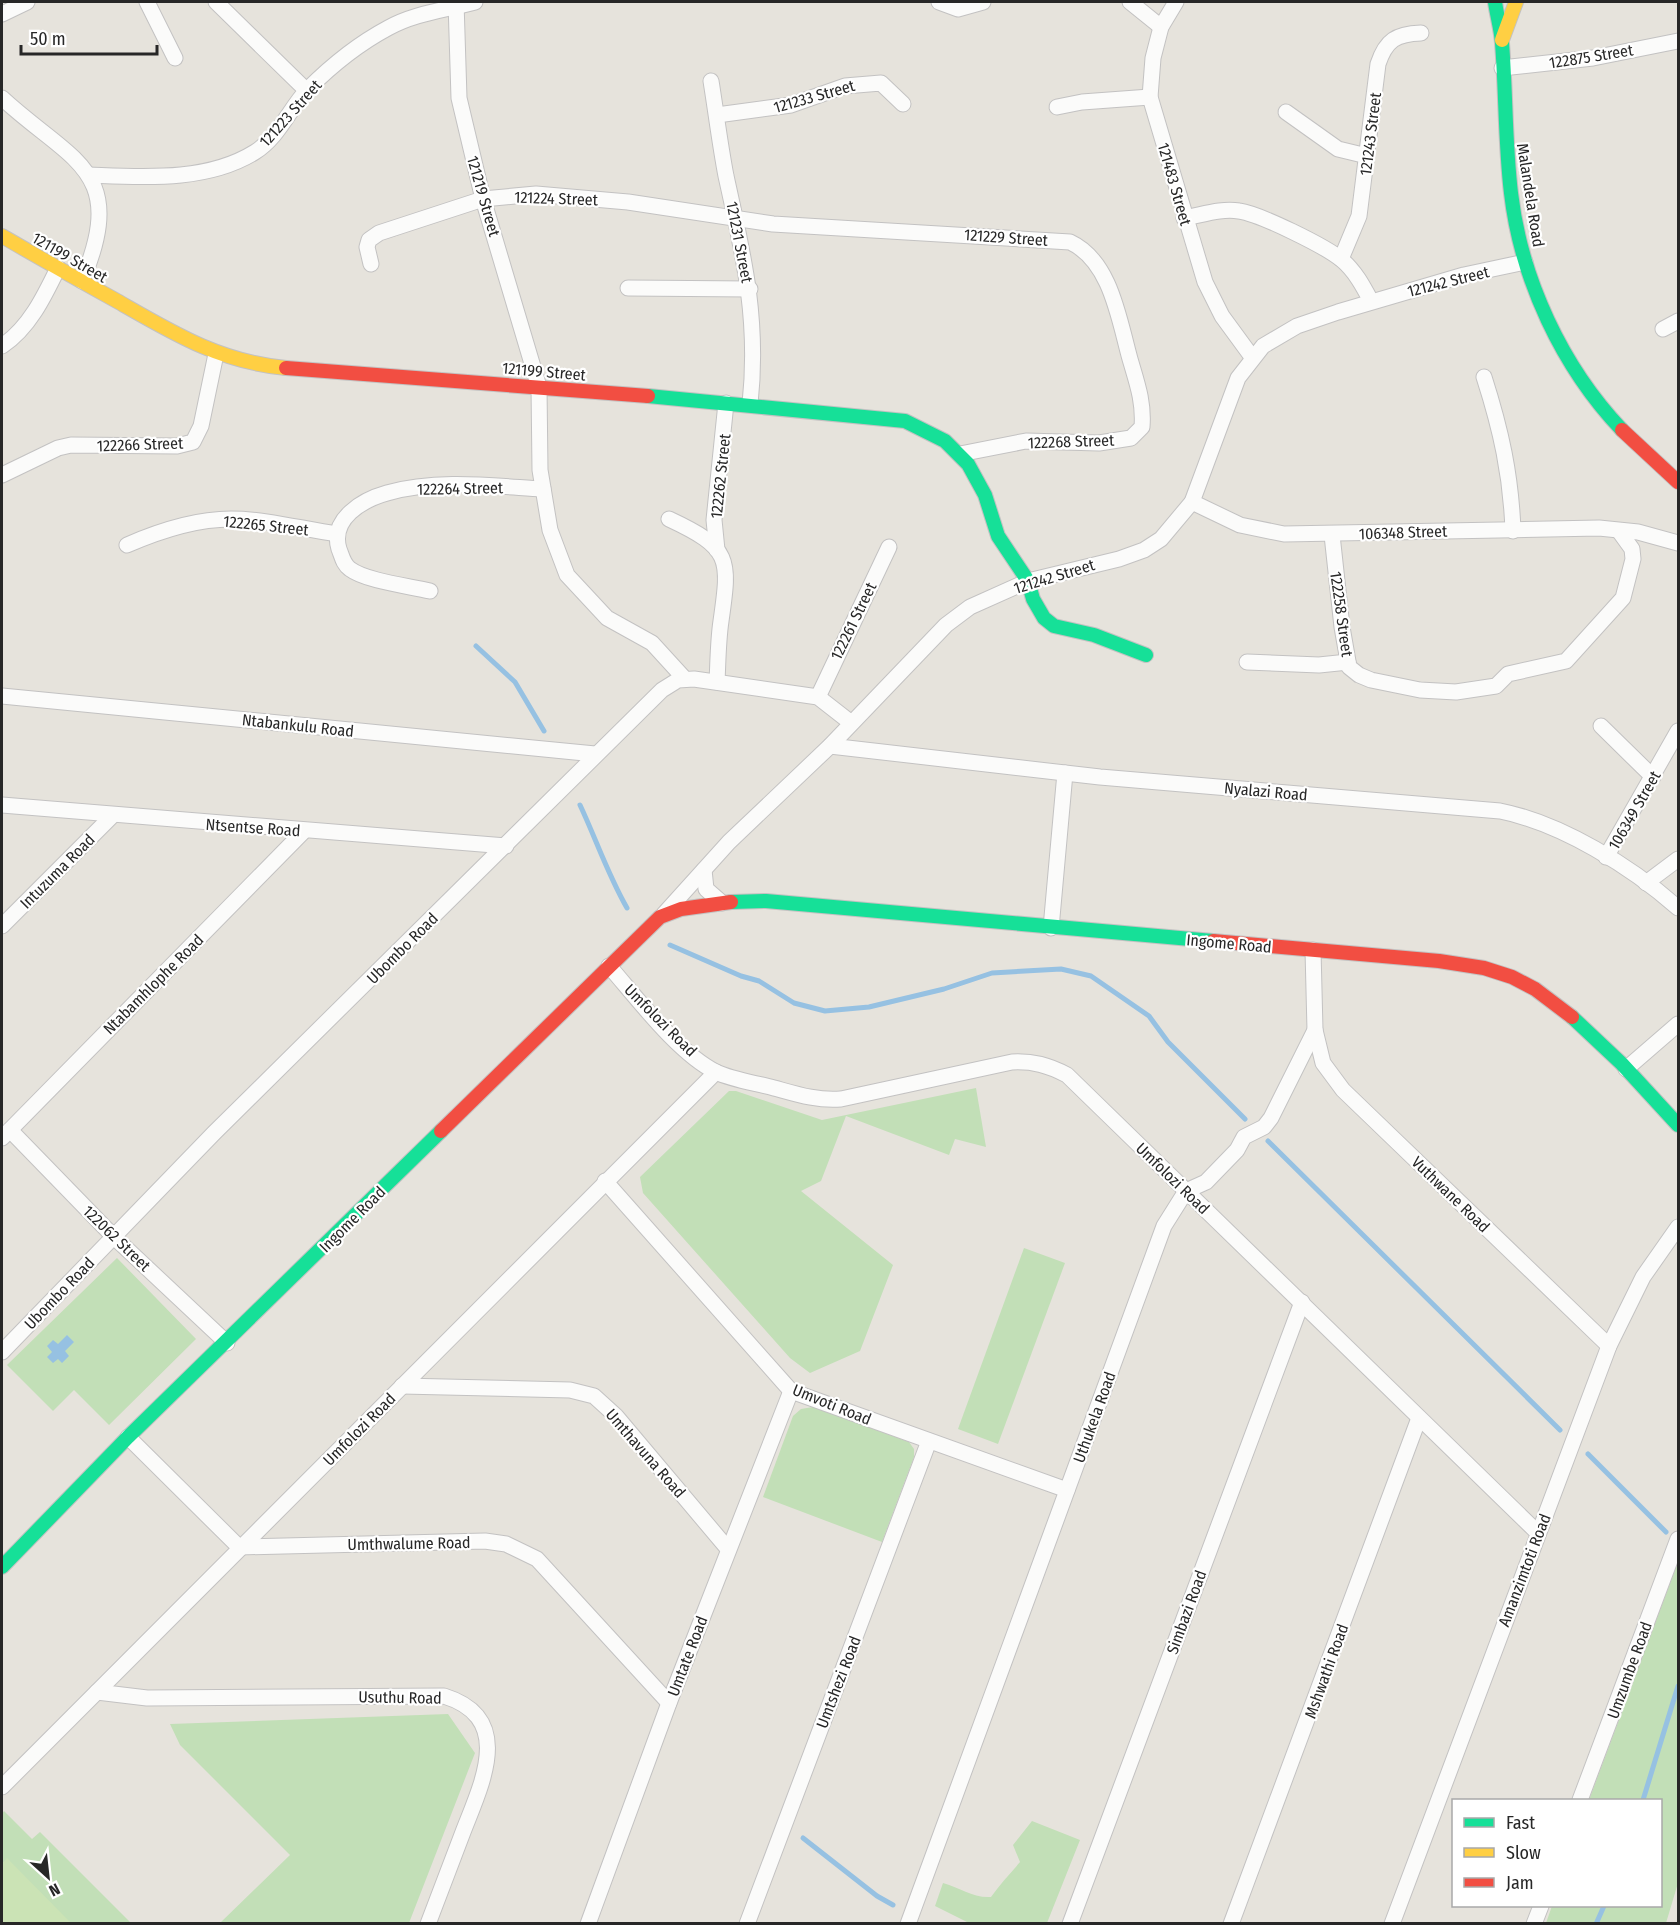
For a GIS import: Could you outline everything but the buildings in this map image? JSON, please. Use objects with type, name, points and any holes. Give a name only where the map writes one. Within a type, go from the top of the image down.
[{"type":"street","points":[[2,14],[27,2]]},
{"type":"street","points":[[147,2],[175,58]]},
{"type":"street","points":[[216,2],[307,91]]},
{"type":"street","name":"121223 Street","points":[[89,174],[175,174],[220,169],[255,152],[267,142],[307,91],[386,28],[456,4],[475,2]]},
{"type":"street","points":[[939,2],[958,9],[984,2]]},
{"type":"street","points":[[1130,2],[1161,27]]},
{"type":"street","name":"121483 Street","points":[[1176,2],[1161,27],[1153,58],[1150,97],[1184,218],[1211,297],[1252,357]]},
{"type":"street","name":"Malandela Road","points":[[1495,2],[1502,40],[1511,195],[1525,262],[1539,301],[1556,338],[1609,417],[1678,482]]},
{"type":"street","name":"Malandela Road","points":[[1502,40],[1516,2]]},
{"type":"street","name":"121219 Street","points":[[456,4],[459,98],[483,199],[539,387],[540,470],[550,530],[567,574],[607,618],[652,643],[684,678]]},
{"type":"street","name":"121243 Street","points":[[1341,259],[1359,216],[1378,63],[1384,47],[1392,38],[1406,33],[1421,33]]},
{"type":"street","name":"122875 Street","points":[[1502,68],[1593,58],[1678,40]]},
{"type":"street","name":"121231 Street","points":[[711,81],[726,176],[750,289],[754,356],[750,404]]},
{"type":"street","name":"121233 Street","points":[[717,115],[791,105],[862,82],[881,82],[903,104]]},
{"type":"street","points":[[1057,107],[1082,102],[1150,97]]},
{"type":"street","points":[[2,98],[71,153],[89,174],[96,195],[98,223],[82,281]]},
{"type":"street","points":[[1286,112],[1338,149],[1367,156]]},
{"type":"street","name":"121224 Street","points":[[371,264],[369,240],[379,233],[483,199],[520,194],[628,202],[737,220]]},
{"type":"street","points":[[1184,218],[1228,210],[1257,214],[1341,259],[1360,280],[1371,301]]},
{"type":"street","name":"121229 Street","points":[[737,220],[835,229],[1034,239],[1070,242],[1079,246],[1102,276],[1117,310],[1139,387],[1143,406],[1142,427]]},
{"type":"street","name":"121199 Street","points":[[2,236],[116,303],[216,354],[283,368],[750,404],[905,421],[933,432],[960,454],[981,486],[998,536],[1028,580],[1044,618],[1054,626],[1094,635],[1146,655]]},
{"type":"street","name":"121242 Street","points":[[662,916],[729,842],[830,746],[946,625],[970,607],[1028,580],[1144,550],[1161,539],[1192,502],[1238,378],[1252,357],[1263,346],[1298,326],[1371,301],[1464,275],[1525,262]]},
{"type":"street","points":[[2,346],[18,332],[40,304],[58,268]]},
{"type":"street","points":[[628,288],[750,289]]},
{"type":"street","points":[[1663,329],[1678,321]]},
{"type":"street","name":"122266 Street","points":[[2,475],[58,448],[71,445],[177,446],[193,442],[199,434],[216,354]]},
{"type":"street","points":[[1484,376],[1501,430],[1509,469],[1513,531]]},
{"type":"street","name":"122262 Street","points":[[717,550],[714,520],[726,403]]},
{"type":"street","name":"122268 Street","points":[[960,454],[1026,441],[1099,443],[1131,438],[1142,427]]},
{"type":"street","name":"122264 Street","points":[[337,534],[354,508],[387,492],[418,486],[543,489]]},
{"type":"street","name":"106348 Street","points":[[1192,502],[1231,522],[1284,534],[1332,535],[1571,528],[1638,532],[1678,543]]},
{"type":"street","name":"122262 Street","points":[[669,519],[702,536],[717,550],[727,569],[717,682]]},
{"type":"street","name":"122265 Street","points":[[127,545],[178,527],[215,520],[247,520],[337,534]]},
{"type":"street","name":"122258 Street","points":[[1332,535],[1348,662],[1354,672],[1371,680],[1434,691],[1480,690],[1496,686],[1508,674],[1566,661],[1592,629],[1616,607],[1629,584],[1633,559],[1632,549],[1619,531]]},
{"type":"street","points":[[337,534],[343,560],[351,570],[430,591]]},
{"type":"street","name":"122261 Street","points":[[818,697],[889,546]]},
{"type":"street","points":[[1247,662],[1319,665],[1348,662]]},
{"type":"street","points":[[684,678],[818,697],[850,723]]},
{"type":"street","name":"Ubombo Road","points":[[2,1352],[214,1133],[506,846],[595,754],[662,690],[684,678]]},
{"type":"street","name":"Ntabankulu Road","points":[[2,696],[595,754]]},
{"type":"street","points":[[1601,726],[1653,777]]},
{"type":"street","name":"106349 Street","points":[[1606,857],[1678,731]]},
{"type":"street","name":"Nyalazi Road","points":[[830,746],[1065,772],[1500,811],[1538,822],[1606,857],[1646,883],[1678,908]]},
{"type":"street","points":[[1052,928],[1065,772]]},
{"type":"street","name":"Ntsentse Road","points":[[2,805],[112,816],[506,846]]},
{"type":"street","name":"Intuzuma Road","points":[[2,926],[112,816]]},
{"type":"street","name":"Ntabamhlophe Road","points":[[6,1134],[304,831]]},
{"type":"street","points":[[1646,883],[1678,859]]},
{"type":"street","points":[[704,870],[706,889],[722,903]]},
{"type":"street","name":"Ingome Road","points":[[2,1567],[128,1437],[227,1343],[662,916],[722,903],[766,901],[1313,950],[1482,968],[1510,976],[1553,1000],[1626,1069],[1678,1125]]},
{"type":"street","name":"Uthukela Road","points":[[908,1923],[1164,1226],[1186,1191],[1206,1182],[1237,1150],[1244,1137],[1268,1123],[1315,1030],[1313,950]]},
{"type":"street","name":"Umfolozi Road","points":[[609,966],[660,1024],[716,1072],[825,1101],[1012,1062],[1029,1061],[1048,1066],[1067,1075],[1538,1533]]},
{"type":"street","points":[[1626,1069],[1678,1024]]},
{"type":"street","name":"Vuthwane Road","points":[[1315,1030],[1323,1064],[1343,1090],[1609,1346]]},
{"type":"street","name":"Umfolozi Road","points":[[2,1787],[239,1547],[716,1072]]},
{"type":"street","name":"122062 Street","points":[[6,1134],[227,1343]]},
{"type":"street","name":"Umvoti Road","points":[[605,1181],[791,1391],[1067,1490]]},
{"type":"street","name":"Amanzimtoti Road","points":[[1392,1923],[1609,1346],[1643,1277],[1678,1227]]},
{"type":"street","name":"Simbazi Road","points":[[1070,1923],[1302,1302]]},
{"type":"street","name":"Umthavuna Road","points":[[402,1386],[563,1390],[594,1396],[616,1416],[728,1549]]},
{"type":"street","name":"Umtate Road","points":[[588,1923],[669,1703],[791,1391]]},
{"type":"street","name":"Mshwathi Road","points":[[1232,1923],[1419,1418]]},
{"type":"street","points":[[128,1437],[239,1547]]},
{"type":"street","name":"Umtshezi Road","points":[[747,1923],[929,1441]]},
{"type":"street","name":"Umzumbe Road","points":[[1580,1799],[1678,1539]]},
{"type":"street","name":"Umthwalume Road","points":[[239,1547],[474,1541],[506,1544],[537,1559],[669,1703]]},
{"type":"street","name":"Usuthu Road","points":[[97,1692],[147,1698],[444,1696],[470,1707],[484,1729],[488,1741],[485,1774],[428,1923]]},
{"type":"street","points":[[1534,1923],[1540,1907]]},
{"type":"green space","points":[[976,1088],[986,1147],[955,1139],[949,1155],[846,1116],[821,1181],[801,1191],[893,1265],[860,1351],[810,1373],[790,1358],[643,1193],[640,1177],[729,1091],[736,1091],[822,1120]]},
{"type":"green space","points":[[1024,1248],[1065,1263],[998,1444],[958,1429]]},
{"type":"green space","points":[[117,1258],[196,1339],[109,1425],[74,1390],[53,1411],[7,1365]]},
{"type":"green space","points":[[813,1407],[909,1442],[914,1449],[914,1457],[882,1542],[763,1497],[793,1416],[801,1409]]},
{"type":"green space","points":[[1678,1562],[1678,1883],[1666,1923],[1546,1923],[1552,1907],[1662,1907],[1662,1799],[1589,1799]]},
{"type":"green space","points":[[448,1714],[475,1753],[409,1923],[220,1923],[290,1855],[180,1745],[170,1724]]},
{"type":"green space","points":[[4,1811],[32,1839],[40,1832],[131,1923],[70,1923],[7,1859],[2,1864],[2,1814]]},
{"type":"green space","points":[[1032,1821],[1080,1840],[1047,1923],[969,1923],[935,1906],[943,1883],[972,1894],[991,1897],[1020,1862],[1013,1845]]},
{"type":"green space","points":[[7,1858],[71,1923],[2,1923],[2,1864]]},
{"type":"water","points":[[67,1335],[74,1342],[65,1351],[69,1356],[62,1363],[58,1359],[53,1363],[47,1357],[52,1352],[47,1346],[53,1340],[58,1344]]},
{"type":"waterway","points":[[476,646],[515,682],[544,731]]},
{"type":"waterway","points":[[580,805],[627,908]]},
{"type":"waterway","points":[[670,945],[741,976],[759,981],[794,1003],[825,1011],[869,1007],[944,989],[992,973],[1061,969],[1091,976],[1149,1016],[1168,1042],[1245,1119]]},
{"type":"waterway","points":[[1268,1141],[1560,1430]]},
{"type":"waterway","points":[[1588,1454],[1666,1532]]},
{"type":"waterway","points":[[1643,1799],[1678,1686]]},
{"type":"waterway","points":[[803,1838],[877,1896],[893,1905]]},
{"type":"waterway","points":[[1596,1924],[1604,1907]]},
{"type":"traffic: fast","points":[[1495,2],[1502,43],[1511,193],[1524,257],[1535,289],[1563,350],[1600,405],[1622,430]]},
{"type":"traffic: fast","points":[[648,396],[905,421],[945,441],[968,464],[985,495],[998,536],[1028,581],[1033,599],[1044,618],[1054,626],[1094,635],[1146,655]]},
{"type":"traffic: fast","points":[[731,902],[766,901],[1213,941]]},
{"type":"traffic: fast","points":[[1572,1017],[1622,1064],[1678,1125]]},
{"type":"traffic: fast","points":[[2,1567],[128,1437],[441,1131]]},
{"type":"traffic: slow","points":[[1502,40],[1516,2]]},
{"type":"traffic: slow","points":[[2,236],[178,335],[240,360],[286,368]]},
{"type":"traffic: jam","points":[[286,368],[648,396]]},
{"type":"traffic: jam","points":[[1622,430],[1678,482]]},
{"type":"traffic: jam","points":[[441,1131],[660,917],[681,909],[731,902]]},
{"type":"traffic: jam","points":[[1213,941],[1439,961],[1484,968],[1512,977],[1535,989],[1572,1017]]}]
